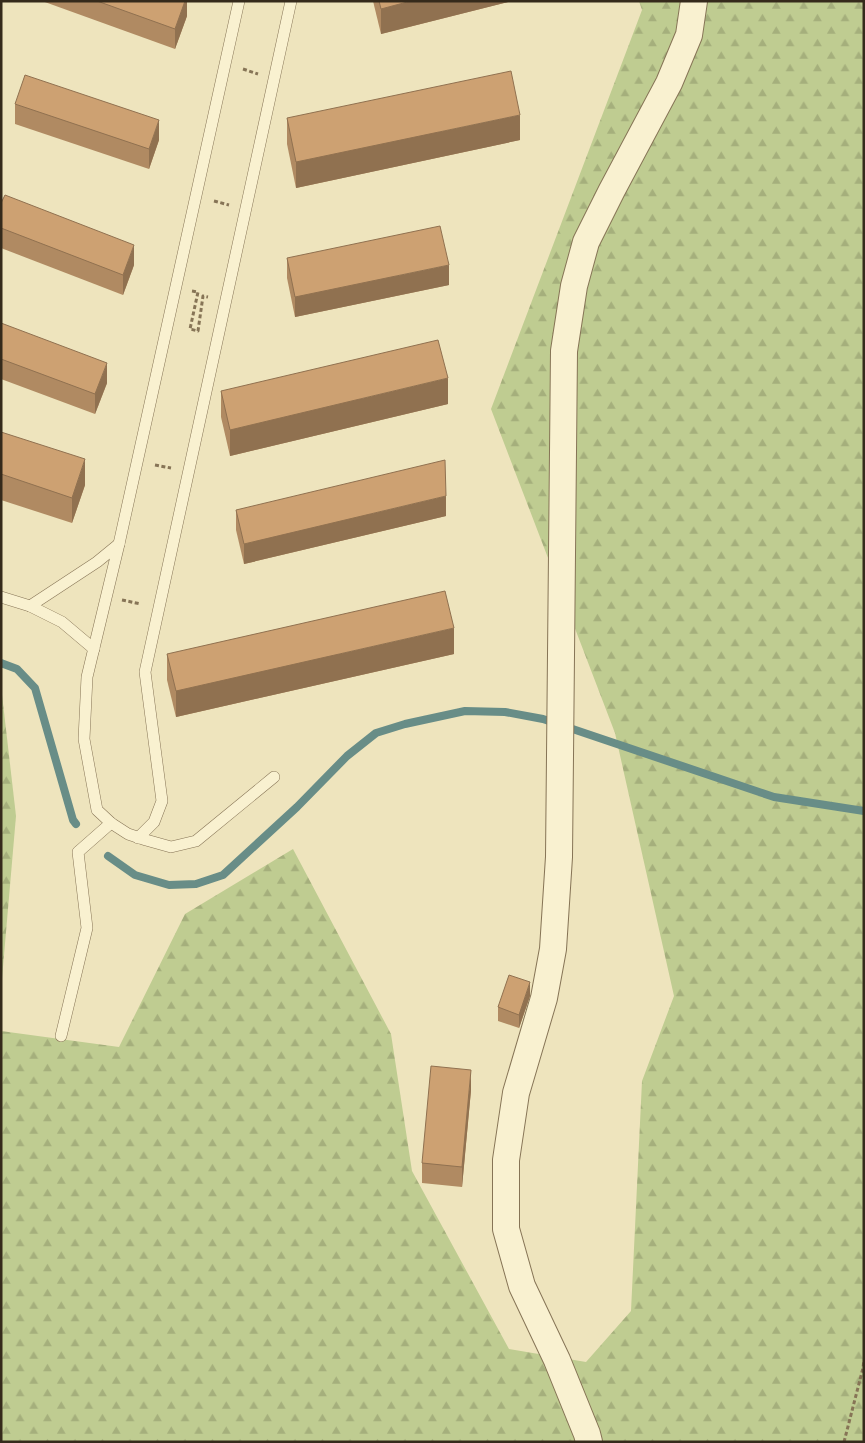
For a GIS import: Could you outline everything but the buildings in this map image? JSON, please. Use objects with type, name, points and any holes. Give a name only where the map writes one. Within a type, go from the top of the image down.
[{"type":"street","points":[[589,1442],[557,1360],[522,1286],[506,1229],[506,1160],[516,1092],[544,998],[553,949],[559,857],[564,351],[574,286],[586,242],[669,83],[689,35],[694,1]]},
{"type":"lane","points":[[239,1],[138,461],[87,677],[84,739],[97,810],[111,823],[128,834],[172,847],[196,841],[274,777]]},
{"type":"lane","points":[[138,838],[154,822],[162,801],[144,672],[290,1]]},
{"type":"lane","points":[[30,606],[97,562],[119,544]]},
{"type":"lane","points":[[1,597],[30,606],[62,622],[94,649]]},
{"type":"lane","points":[[61,1036],[86,928],[78,852],[111,823]]},
{"type":"path","points":[[226,63],[274,78]]},
{"type":"path","points":[[196,197],[245,209]]},
{"type":"path","points":[[192,291],[198,292],[190,329],[198,331],[203,296],[226,301]]},
{"type":"path","points":[[138,461],[188,472]]},
{"type":"path","points":[[107,596],[158,608]]},
{"type":"path","points":[[844,1442],[864,1360]]},
{"type":"green space","points":[[639,1],[864,1],[864,1442],[1,1442],[1,1031],[119,1047],[185,914],[293,849],[391,1034],[412,1171],[509,1349],[586,1362],[631,1311],[642,1081],[674,996],[615,733],[491,409],[642,10]]},
{"type":"green space","points":[[1,686],[16,816],[1,990]]},
{"type":"waterway","points":[[1,663],[17,669],[35,688],[73,820],[76,824]]},
{"type":"waterway","points":[[108,856],[135,875],[169,885],[196,884],[223,875],[297,807],[347,756],[376,733],[405,724],[465,711],[505,712],[543,719],[774,797],[864,811]]}]
